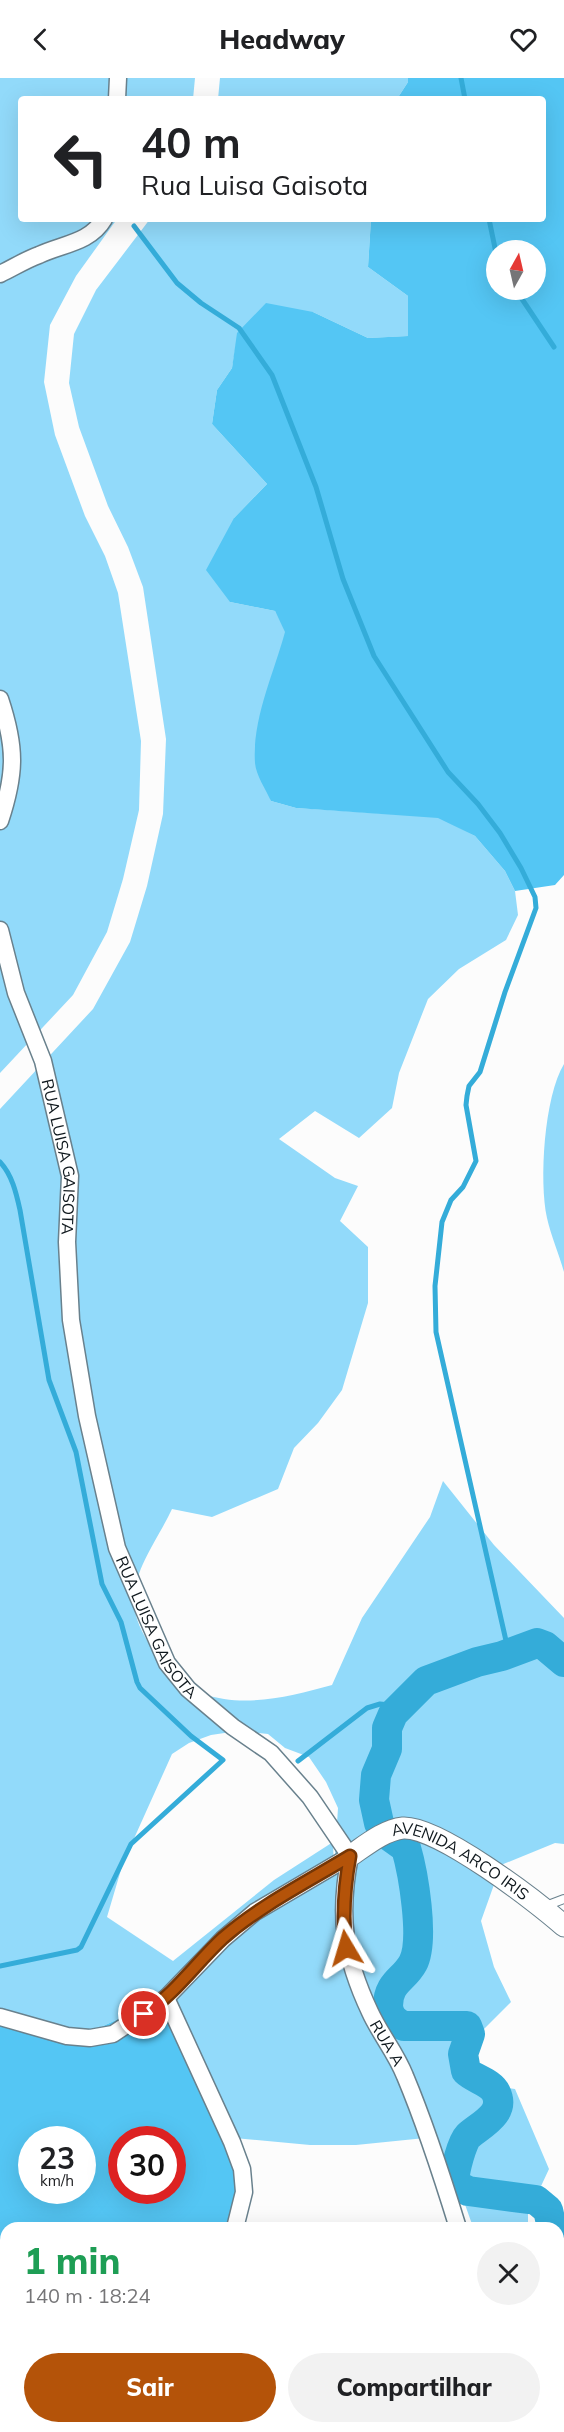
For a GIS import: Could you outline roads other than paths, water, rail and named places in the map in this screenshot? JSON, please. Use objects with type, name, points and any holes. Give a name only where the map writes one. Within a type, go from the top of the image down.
[{"type":"street","points":[[117,96],[118,78]]},
{"type":"street","points":[[0,274],[39,255],[87,237],[98,229],[102,222]]},
{"type":"street","points":[[0,699],[11,733],[12,772],[10,792],[0,821]]},
{"type":"street","name":"RUA LUISA GAISOTA","points":[[0,930],[16,993],[43,1061],[70,1176],[67,1242],[71,1320],[87,1416],[117,1548],[167,1664],[188,1689],[233,1727],[271,1753],[310,1797],[350,1856]]},
{"type":"street","name":"AVENIDA ARCO IRIS","points":[[350,1856],[384,1835],[411,1829],[436,1838],[473,1858],[543,1907],[564,1926]]},
{"type":"street","points":[[0,2017],[67,2036],[90,2038],[113,2034],[166,1998],[222,1939],[255,1912],[350,1856]]},
{"type":"street","name":"RUA A","points":[[350,1856],[343,1889],[346,1948],[370,2012],[404,2073],[430,2136],[456,2222]]},
{"type":"street","points":[[166,1998],[232,2142],[242,2169],[244,2192],[237,2222]]},
{"type":"lane","points":[[543,1907],[564,1899]]},
{"type":"waterway","points":[[461,78],[464,96]]},
{"type":"waterway","points":[[490,222],[493,240]]},
{"type":"waterway","points":[[134,226],[177,283],[201,303],[239,328],[272,375],[316,487],[343,579],[374,656],[448,772],[478,804],[500,833],[535,897],[536,908],[505,992],[480,1072],[469,1086],[466,1105],[476,1161],[463,1187],[451,1200],[442,1222],[435,1286],[436,1332],[509,1654]]},
{"type":"waterway","points":[[523,300],[554,347]]},
{"type":"waterway","points":[[0,1162],[11,1178],[15,1190],[49,1380],[76,1452],[102,1584],[121,1622],[137,1682],[140,1688],[191,1736],[223,1760],[131,1844],[81,1947],[77,1950],[0,1966]]},
{"type":"waterway","points":[[551,2222],[548,2210],[536,2200],[468,2191],[458,2186],[455,2180],[463,2144],[468,2136],[495,2113],[498,2100],[494,2089],[466,2071],[463,2054],[470,2034],[467,2026],[404,2026],[391,2016],[388,2006],[389,1998],[394,1986],[413,1963],[418,1939],[418,1923],[412,1873],[406,1848],[385,1833],[379,1823],[374,1800],[376,1775],[387,1749],[387,1728],[393,1714],[426,1681],[537,1643],[545,1646],[564,1662]]},
{"type":"waterway","points":[[298,1761],[367,1708],[380,1704],[401,1706]]}]
